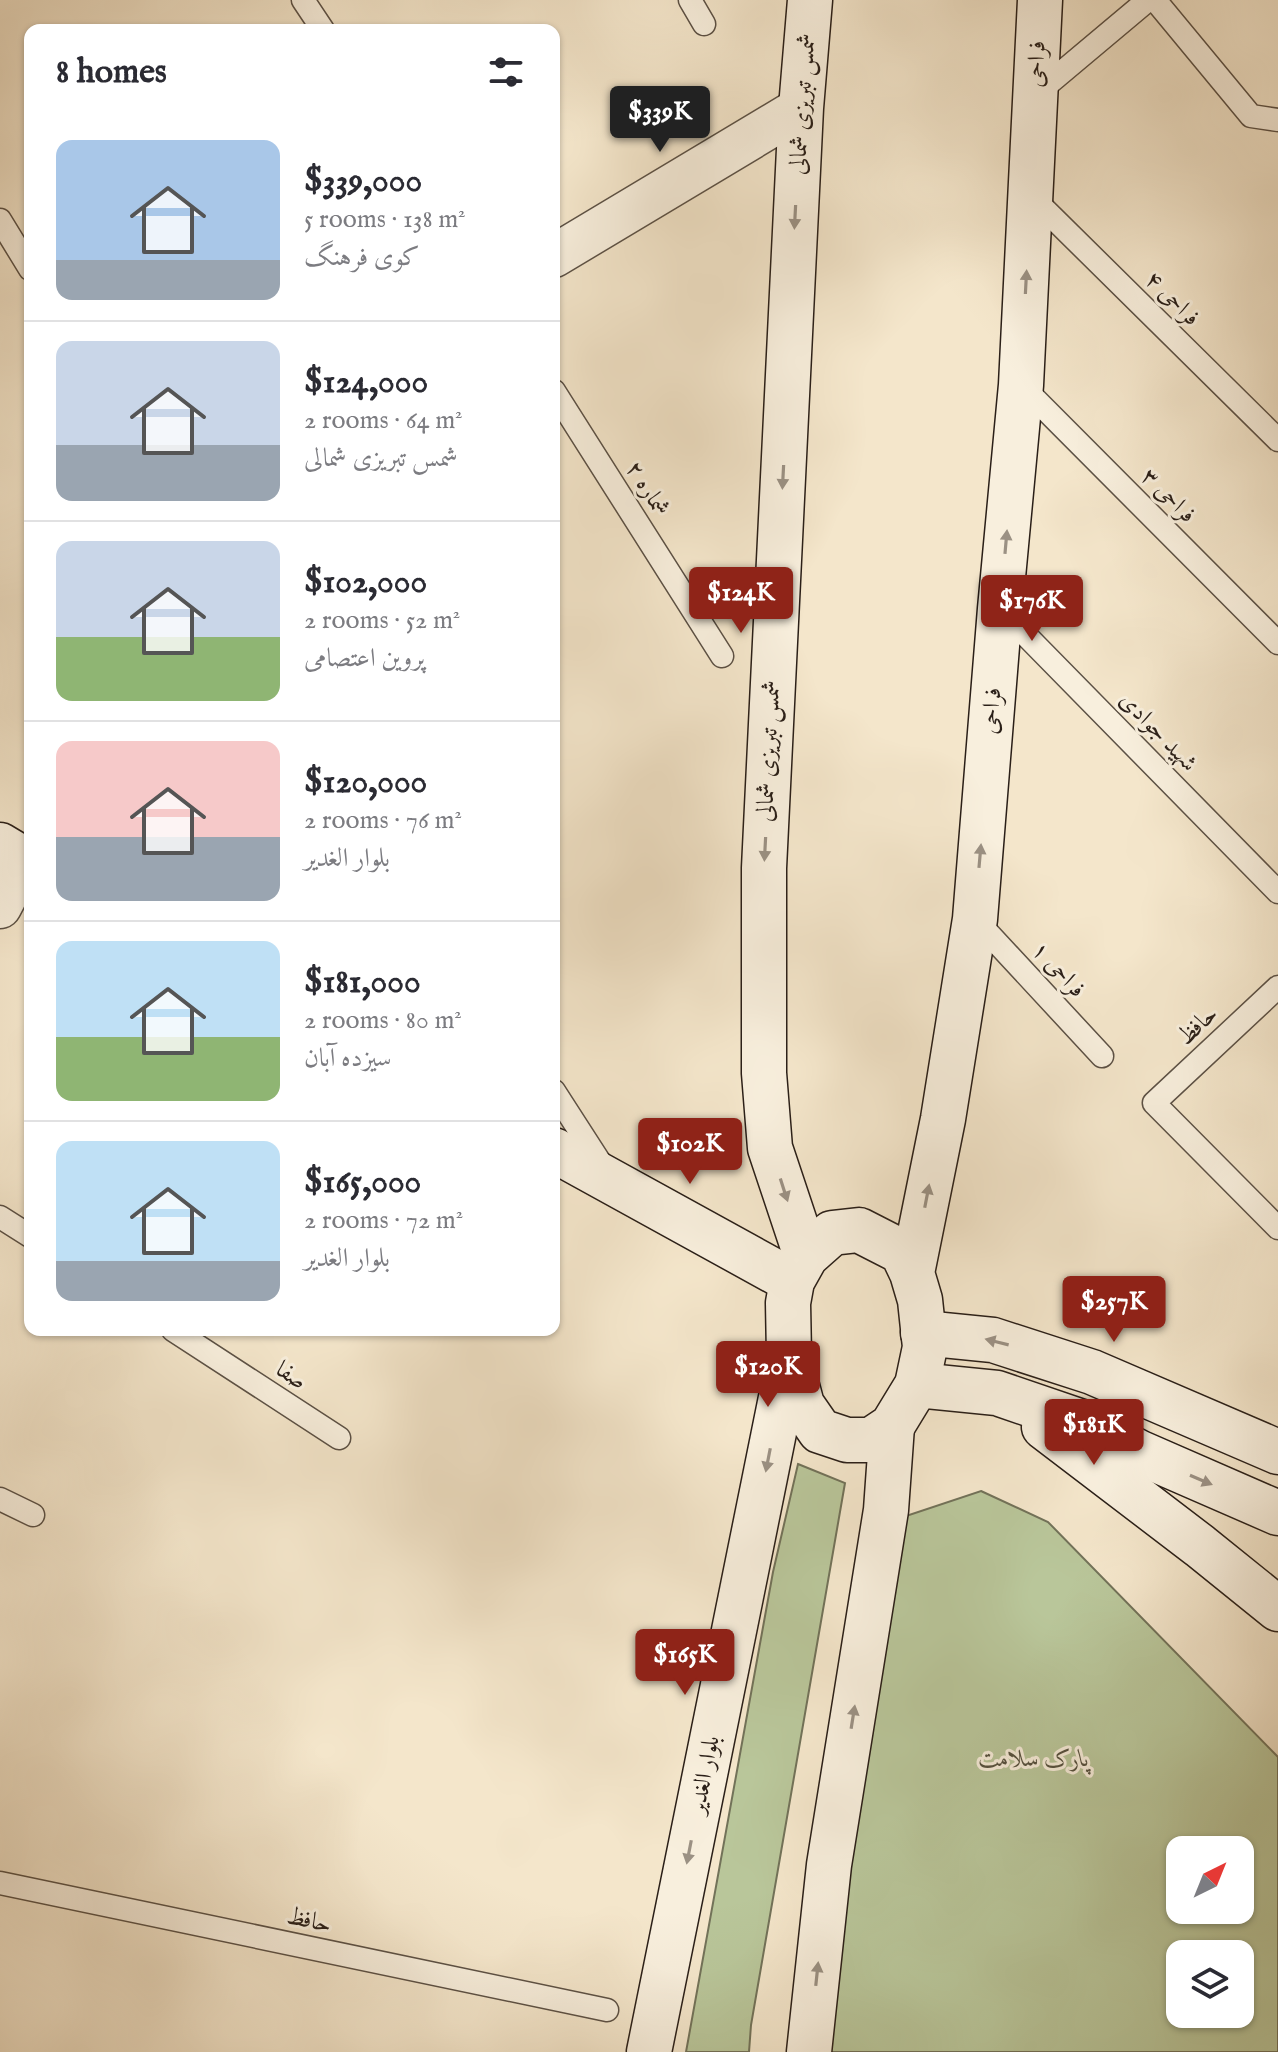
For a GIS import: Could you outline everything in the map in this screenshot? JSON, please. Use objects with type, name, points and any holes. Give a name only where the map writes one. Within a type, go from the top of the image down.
[{"type":"street","name":"شمس تبریزی شمالی","points":[[799,1269],[770,1148],[764,1073],[764,868],[801,108],[810,0]]},
{"type":"street","name":"فراحی","points":[[912,1273],[943,1119],[975,919],[1021,385],[1040,0]]},
{"type":"street","points":[[560,252],[801,108]]},
{"type":"street","points":[[0,907],[18,856]]},
{"type":"street","points":[[560,1153],[613,1182],[799,1269]]},
{"type":"street","points":[[859,1230],[902,1252],[912,1273],[920,1300],[925,1347],[917,1385],[892,1426],[871,1440],[847,1440],[820,1431],[802,1405],[789,1356],[788,1303],[799,1269],[832,1233],[859,1230]]},
{"type":"street","points":[[923,1333],[993,1340],[1092,1372],[1278,1452]]},
{"type":"street","name":"بلوار الغدیر","points":[[649,2052],[789,1356]]},
{"type":"street","points":[[917,1385],[997,1393],[1082,1422],[1138,1452],[1278,1513]]},
{"type":"street","points":[[997,1393],[1066,1443],[1278,1609]]},
{"type":"street","points":[[809,2052],[829,1865],[886,1510],[892,1426]]},
{"type":"lane","points":[[303,0],[319,24]]},
{"type":"lane","points":[[690,0],[704,24]]},
{"type":"lane","points":[[1035,94],[1148,0]]},
{"type":"lane","points":[[1155,0],[1251,116],[1278,120]]},
{"type":"lane","name":"فراحی ۴","points":[[1030,196],[1278,440]]},
{"type":"lane","points":[[0,220],[24,259]]},
{"type":"lane","name":"فراحی ۳","points":[[1021,385],[1278,643]]},
{"type":"lane","name":"شماره ۲","points":[[560,400],[722,656]]},
{"type":"lane","name":"شهید جوادی","points":[[1000,609],[1278,892]]},
{"type":"lane","name":"فراحی ۱","points":[[975,919],[1102,1056]]},
{"type":"lane","name":"حافظ","points":[[1278,987],[1154,1103],[1278,1228]]},
{"type":"lane","points":[[560,1100],[613,1182]]},
{"type":"lane","points":[[0,1217],[24,1232]]},
{"type":"lane","name":"صفا","points":[[182,1336],[339,1438]]},
{"type":"lane","points":[[0,1499],[33,1515]]},
{"type":"lane","name":"حافظ","points":[[0,1883],[607,2010]]},
{"type":"green space","points":[[798,1464],[845,1483],[751,2025],[749,2052],[686,2052],[773,1572]]},
{"type":"green space","name":"پارک سلامت","points":[[981,1491],[1048,1522],[1278,1757],[1278,2052],[798,2052],[906,1516]]}]
